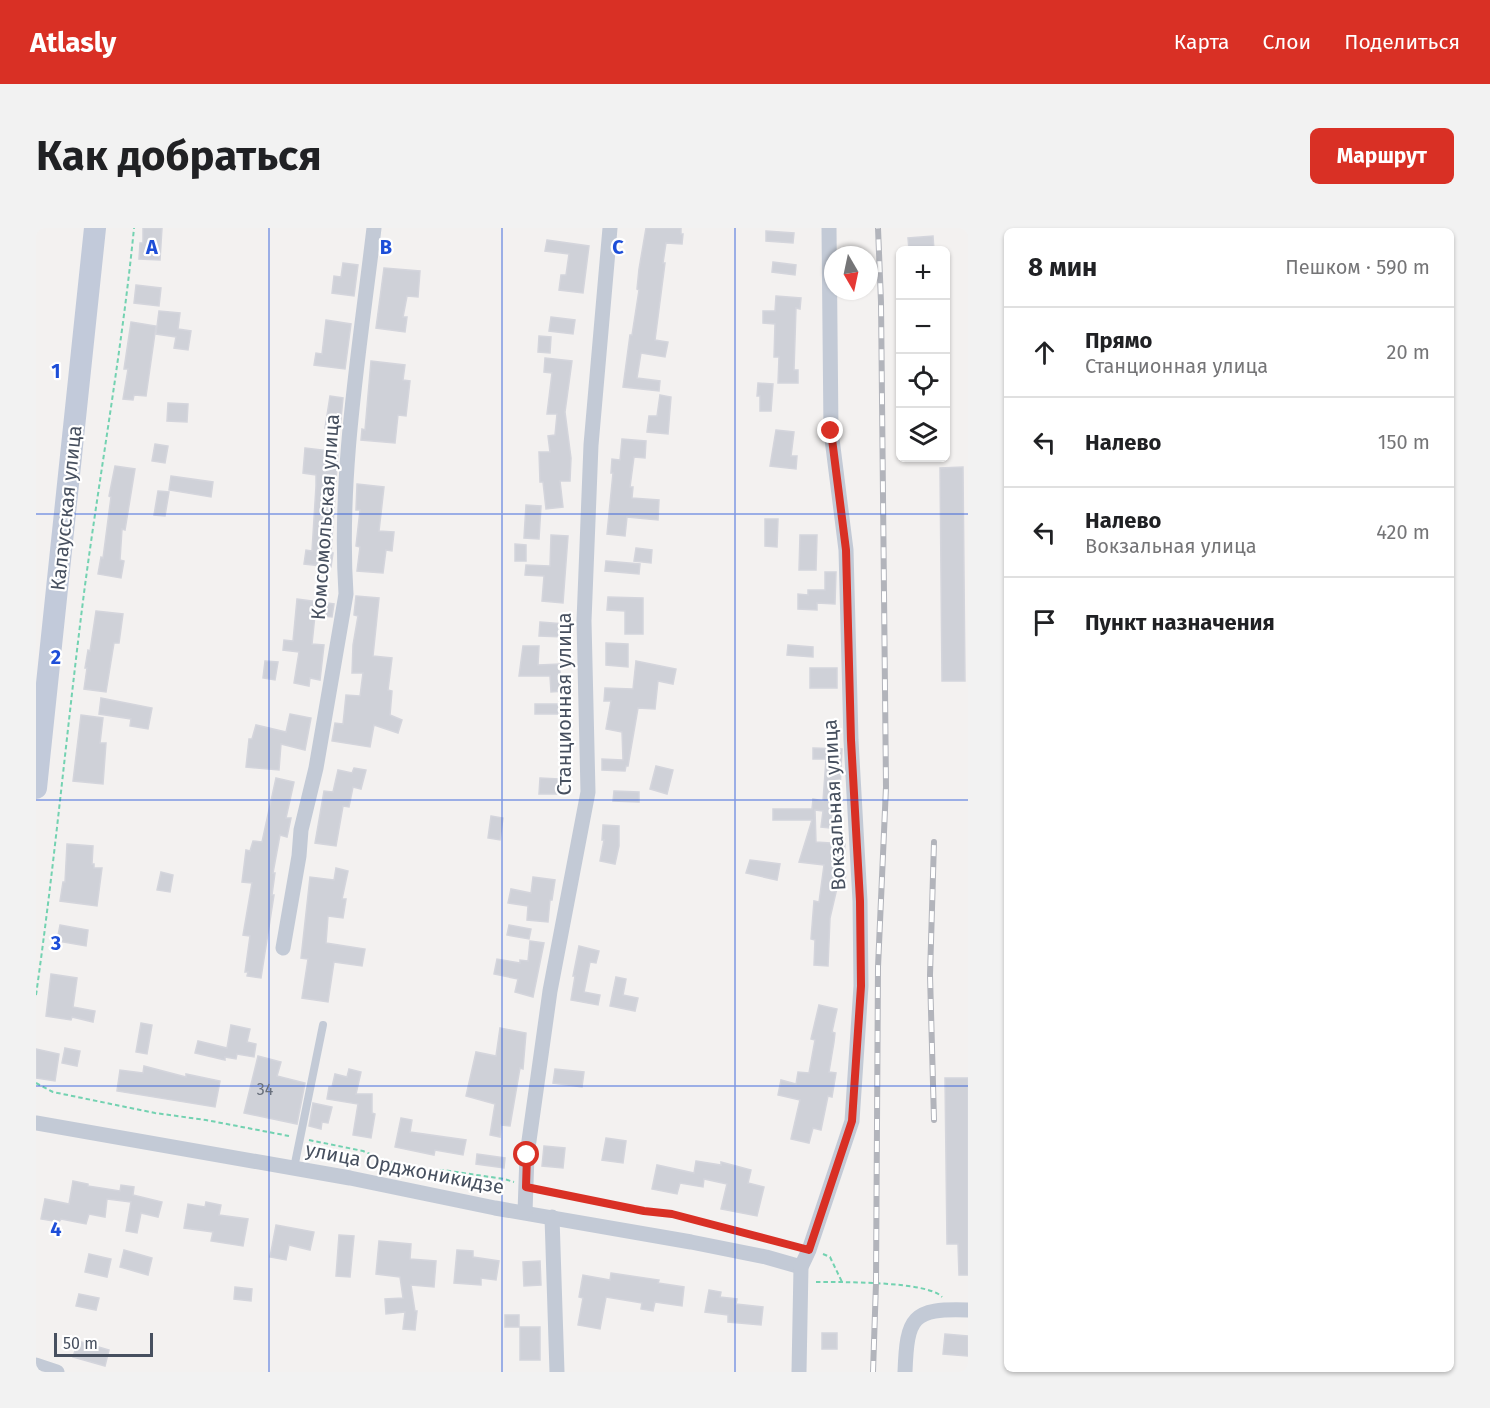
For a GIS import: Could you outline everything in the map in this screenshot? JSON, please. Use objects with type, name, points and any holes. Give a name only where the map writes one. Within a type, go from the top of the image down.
[{"type":"street","name":"Калаусская улица","points":[[36,788],[95,228]]},
{"type":"street","name":"Комсомольская улица","points":[[283,948],[301,830],[316,768],[345,594],[348,447],[374,228]]},
{"type":"street","name":"Станционная улица","points":[[525,1212],[527,1155],[550,991],[588,792],[585,621],[591,445],[610,228]]},
{"type":"street","name":"Вокзальная улица","points":[[799,1372],[801,1275],[852,1121],[861,986],[860,901],[851,740],[846,550],[831,431],[829,228]]},
{"type":"street","name":"улица Орджоникидзе","points":[[36,1123],[294,1168],[701,1244],[766,1257],[801,1275]]},
{"type":"street","points":[[552,1217],[557,1372]]},
{"type":"street","points":[[905,1372],[908,1336],[913,1323],[927,1312],[961,1310]]},
{"type":"street","points":[[36,1365],[57,1372]]},
{"type":"lane","points":[[294,1168],[323,1025]]},
{"type":"path","points":[[36,994],[50,893],[84,595],[101,463],[129,283],[134,228]]},
{"type":"path","points":[[36,1083],[53,1092],[363,1151],[397,1165],[426,1172],[443,1170],[504,1179],[526,1187],[644,1211],[672,1214],[830,1257],[842,1282]]},
{"type":"path","points":[[801,1275],[842,1282],[913,1287],[938,1292],[961,1310]]},
{"type":"building","points":[[143,228],[162,228],[160,260],[139,259],[140,243],[143,243]]},
{"type":"building","points":[[646,228],[681,228],[681,234],[683,234],[682,244],[666,243],[663,263],[665,263],[655,340],[668,342],[665,357],[641,353],[637,378],[660,381],[659,391],[623,387],[639,290],[637,289],[639,269]]},
{"type":"building","points":[[766,231],[794,233],[793,243],[766,241]]},
{"type":"building","points":[[933,236],[934,246],[909,246],[908,238]]},
{"type":"building","points":[[547,240],[589,246],[583,293],[559,290],[561,275],[566,275],[569,254],[545,251]]},
{"type":"building","points":[[773,262],[796,265],[795,275],[772,272]]},
{"type":"building","points":[[343,263],[358,265],[354,296],[332,293],[334,276],[341,277]]},
{"type":"building","points":[[384,268],[420,271],[418,297],[407,296],[403,317],[407,317],[405,332],[376,328]]},
{"type":"building","points":[[136,285],[161,288],[159,306],[134,303]]},
{"type":"building","points":[[776,296],[801,298],[800,309],[796,308],[794,370],[798,370],[798,383],[778,383],[779,357],[774,357],[775,324],[763,323],[763,311],[775,311]]},
{"type":"building","points":[[159,311],[180,313],[178,329],[191,331],[188,350],[174,348],[176,337],[156,334]]},
{"type":"building","points":[[551,317],[575,320],[573,334],[549,331]]},
{"type":"building","points":[[326,320],[351,324],[345,369],[314,365],[316,353],[322,354]]},
{"type":"building","points":[[131,322],[156,326],[146,396],[134,395],[133,400],[123,399],[128,369],[124,369]]},
{"type":"building","points":[[539,336],[551,337],[550,353],[538,352]]},
{"type":"building","points":[[545,358],[572,361],[565,412],[571,458],[570,481],[560,481],[563,507],[546,509],[543,482],[540,482],[539,452],[550,452],[548,436],[555,435],[557,414],[547,414],[552,373],[544,372]]},
{"type":"building","points":[[371,361],[405,365],[403,380],[410,381],[406,416],[398,415],[395,443],[361,440],[362,429],[365,430]]},
{"type":"building","points":[[758,383],[773,384],[771,411],[760,411],[760,396],[757,396]]},
{"type":"building","points":[[660,395],[671,397],[668,434],[647,432],[649,416],[657,416]]},
{"type":"building","points":[[330,396],[343,398],[340,429],[325,428]]},
{"type":"building","points":[[168,403],[188,404],[187,422],[167,421]]},
{"type":"building","points":[[776,430],[794,432],[791,456],[797,456],[796,469],[770,466]]},
{"type":"building","points":[[622,439],[646,441],[645,458],[634,457],[630,487],[633,487],[632,498],[659,500],[658,520],[627,517],[625,536],[607,534],[613,473],[611,473],[612,459],[620,460]]},
{"type":"building","points":[[155,444],[168,446],[165,463],[152,461]]},
{"type":"building","points":[[305,448],[338,452],[331,567],[304,564],[306,550],[312,551],[316,486],[316,475],[303,473]]},
{"type":"building","points":[[115,466],[135,469],[125,530],[122,529],[120,560],[124,561],[121,578],[98,574],[101,557],[103,558],[111,497],[109,496]]},
{"type":"building","points":[[963,467],[965,681],[942,681],[940,468]]},
{"type":"building","points":[[171,476],[213,482],[211,497],[169,490]]},
{"type":"building","points":[[357,484],[384,487],[379,531],[394,532],[392,551],[386,550],[383,573],[357,571],[360,547],[356,546],[360,510],[356,510]]},
{"type":"building","points":[[158,491],[169,492],[165,516],[154,515]]},
{"type":"building","points":[[526,505],[541,506],[539,539],[524,538]]},
{"type":"building","points":[[765,519],[778,519],[777,547],[765,546]]},
{"type":"building","points":[[551,535],[568,536],[563,603],[542,601],[544,576],[525,575],[526,565],[550,566]]},
{"type":"building","points":[[800,535],[817,535],[816,570],[799,570]]},
{"type":"building","points":[[515,544],[526,545],[526,561],[515,561]]},
{"type":"building","points":[[636,548],[652,550],[651,563],[634,561]]},
{"type":"building","points":[[606,561],[640,564],[639,574],[605,571]]},
{"type":"building","points":[[825,572],[836,572],[835,604],[817,603],[817,610],[798,609],[798,594],[808,595],[808,590],[825,590]]},
{"type":"building","points":[[356,596],[379,598],[373,656],[392,658],[388,690],[392,691],[390,715],[402,720],[398,733],[374,725],[370,747],[332,741],[335,723],[343,724],[346,695],[360,696],[363,673],[352,673],[353,645],[358,616],[354,615]]},
{"type":"building","points":[[608,597],[643,598],[643,634],[625,634],[625,611],[607,610]]},
{"type":"building","points":[[297,599],[334,604],[332,617],[315,615],[312,644],[324,645],[320,680],[310,678],[309,686],[294,683],[299,652],[283,650],[284,640],[293,641]]},
{"type":"building","points":[[96,611],[123,614],[119,643],[114,643],[106,692],[84,689],[87,668],[85,668]]},
{"type":"building","points":[[540,622],[565,624],[564,637],[539,636]]},
{"type":"building","points":[[606,643],[628,644],[628,667],[606,665]]},
{"type":"building","points":[[788,645],[813,647],[813,657],[787,655]]},
{"type":"building","points":[[523,646],[539,646],[538,665],[560,664],[560,677],[564,677],[565,691],[551,692],[550,676],[519,676]]},
{"type":"building","points":[[265,661],[278,662],[275,680],[263,678]]},
{"type":"building","points":[[636,661],[676,669],[673,684],[658,681],[655,709],[638,708],[628,766],[625,771],[602,770],[602,759],[623,760],[622,732],[606,729],[611,701],[604,701],[605,688],[633,689]]},
{"type":"building","points":[[810,668],[837,668],[837,688],[810,688]]},
{"type":"building","points":[[101,698],[152,708],[148,729],[130,726],[131,719],[99,714]]},
{"type":"building","points":[[535,704],[560,704],[560,714],[535,714]]},
{"type":"building","points":[[290,714],[311,718],[305,750],[281,744],[279,770],[246,767],[249,739],[252,739],[256,725],[286,732]]},
{"type":"building","points":[[81,715],[103,718],[100,743],[106,743],[103,784],[73,781]]},
{"type":"building","points":[[813,748],[842,749],[840,790],[835,790],[830,828],[821,827],[823,811],[815,810],[816,842],[845,844],[844,889],[837,888],[830,918],[828,966],[814,965],[815,940],[811,939],[814,901],[819,902],[824,865],[799,862],[812,820],[773,820],[773,809],[812,809],[813,799],[823,801],[826,759],[813,759]]},
{"type":"building","points":[[656,766],[673,770],[667,794],[650,789]]},
{"type":"building","points":[[354,768],[366,770],[361,789],[353,787],[349,807],[343,806],[336,846],[315,843],[324,791],[333,792],[338,770],[352,773]]},
{"type":"building","points":[[276,778],[294,782],[286,818],[291,818],[287,837],[280,835],[273,873],[275,873],[272,895],[274,895],[261,978],[247,976],[248,972],[245,972],[250,936],[243,935],[252,883],[242,882],[246,850],[250,851],[253,841],[262,842]]},
{"type":"building","points":[[540,778],[559,779],[559,794],[539,794]]},
{"type":"building","points":[[614,791],[639,792],[639,802],[613,801]]},
{"type":"building","points":[[491,816],[503,818],[500,840],[488,838]]},
{"type":"building","points":[[603,825],[619,826],[619,846],[615,864],[600,861],[604,840],[602,840]]},
{"type":"building","points":[[67,844],[93,846],[92,864],[94,868],[102,868],[97,906],[60,901],[63,882],[65,882]]},
{"type":"building","points":[[750,860],[780,864],[777,880],[746,873]]},
{"type":"building","points":[[336,868],[348,871],[342,899],[346,899],[343,918],[328,916],[326,943],[365,949],[362,966],[334,962],[328,1002],[302,998],[308,959],[301,958],[310,877],[334,880]]},
{"type":"building","points":[[161,872],[173,875],[170,892],[157,890]]},
{"type":"building","points":[[533,877],[555,880],[548,922],[527,920],[528,906],[508,903],[511,889],[531,893]]},
{"type":"building","points":[[60,925],[88,930],[86,946],[57,941]]},
{"type":"building","points":[[509,925],[531,929],[529,939],[507,935]]},
{"type":"building","points":[[530,941],[544,943],[533,997],[515,992],[518,979],[494,974],[497,959],[520,963],[520,960],[528,961]]},
{"type":"building","points":[[579,946],[599,951],[596,963],[590,962],[584,992],[600,995],[598,1005],[571,1000]]},
{"type":"building","points":[[51,974],[77,978],[73,1007],[95,1011],[93,1022],[72,1017],[71,1020],[46,1016]]},
{"type":"building","points":[[616,977],[626,979],[623,995],[638,998],[635,1011],[610,1006]]},
{"type":"building","points":[[819,1005],[837,1009],[832,1032],[835,1033],[829,1072],[836,1073],[832,1097],[828,1096],[821,1130],[813,1128],[809,1143],[791,1139],[800,1100],[778,1095],[781,1080],[796,1084],[798,1072],[809,1073],[815,1040],[811,1039]]},
{"type":"building","points":[[141,1023],[152,1025],[147,1054],[136,1052]]},
{"type":"building","points":[[231,1025],[250,1029],[247,1042],[256,1044],[254,1057],[237,1054],[236,1059],[225,1057],[225,1060],[195,1053],[198,1041],[227,1048]]},
{"type":"building","points":[[500,1028],[526,1033],[523,1069],[520,1068],[510,1126],[501,1125],[500,1137],[490,1135],[495,1104],[466,1096],[476,1052],[496,1056]]},
{"type":"building","points":[[65,1048],[80,1051],[77,1066],[62,1063]]},
{"type":"building","points":[[36,1049],[59,1054],[55,1081],[36,1078]]},
{"type":"building","points":[[258,1056],[281,1062],[277,1076],[305,1083],[297,1124],[244,1113]]},
{"type":"building","points":[[144,1066],[186,1077],[186,1074],[220,1081],[215,1107],[117,1091],[120,1070],[143,1073]]},
{"type":"building","points":[[349,1069],[361,1072],[356,1094],[372,1094],[372,1113],[375,1114],[371,1138],[353,1135],[358,1104],[327,1099],[335,1074],[347,1077]]},
{"type":"building","points":[[555,1069],[584,1072],[582,1087],[553,1083]]},
{"type":"building","points":[[945,1078],[968,1078],[968,1275],[959,1275],[958,1244],[947,1244]]},
{"type":"building","points":[[313,1103],[332,1107],[328,1123],[322,1122],[321,1129],[309,1126]]},
{"type":"building","points":[[401,1118],[412,1120],[410,1132],[466,1140],[463,1155],[435,1150],[434,1155],[395,1147]]},
{"type":"building","points":[[606,1138],[626,1141],[623,1163],[602,1160]]},
{"type":"building","points":[[544,1146],[565,1148],[563,1168],[542,1166]]},
{"type":"building","points":[[477,1154],[505,1158],[504,1168],[476,1164]]},
{"type":"building","points":[[696,1161],[721,1165],[721,1162],[751,1170],[748,1183],[764,1187],[757,1216],[721,1209],[727,1184],[704,1179],[703,1187],[680,1183],[677,1194],[652,1189],[657,1165],[694,1173]]},
{"type":"building","points":[[73,1181],[120,1191],[121,1185],[134,1187],[133,1195],[162,1202],[158,1217],[141,1213],[137,1233],[126,1231],[131,1202],[107,1199],[105,1217],[89,1214],[86,1224],[61,1219],[59,1222],[41,1219],[45,1199],[69,1204]]},
{"type":"building","points":[[206,1202],[221,1205],[219,1215],[248,1219],[243,1246],[211,1241],[213,1232],[184,1228],[188,1204],[205,1207]]},
{"type":"building","points":[[276,1225],[314,1232],[310,1250],[289,1245],[286,1260],[270,1257]]},
{"type":"building","points":[[339,1235],[354,1236],[350,1277],[336,1276]]},
{"type":"building","points":[[379,1241],[411,1244],[410,1259],[436,1261],[434,1287],[411,1285],[415,1311],[417,1311],[415,1330],[403,1329],[405,1312],[386,1314],[385,1299],[403,1298],[400,1277],[376,1274]]},
{"type":"building","points":[[124,1250],[152,1258],[148,1275],[120,1267]]},
{"type":"building","points":[[457,1250],[473,1251],[473,1257],[499,1261],[496,1280],[481,1278],[481,1285],[454,1283]]},
{"type":"building","points":[[89,1254],[111,1259],[107,1277],[85,1272]]},
{"type":"building","points":[[540,1261],[541,1285],[524,1286],[523,1262]]},
{"type":"building","points":[[611,1273],[659,1280],[658,1283],[684,1287],[682,1306],[655,1302],[653,1311],[641,1309],[642,1303],[606,1297],[600,1329],[578,1325],[583,1298],[579,1297],[583,1275],[610,1280]]},
{"type":"building","points":[[235,1287],[252,1289],[251,1301],[234,1299]]},
{"type":"building","points":[[709,1290],[721,1292],[720,1297],[737,1299],[736,1304],[763,1307],[761,1325],[728,1322],[728,1315],[705,1312]]},
{"type":"building","points":[[79,1294],[99,1298],[96,1310],[76,1306]]},
{"type":"building","points":[[505,1315],[519,1315],[519,1327],[505,1327]]},
{"type":"building","points":[[520,1327],[540,1327],[540,1360],[520,1360]]},
{"type":"building","points":[[822,1333],[837,1333],[837,1349],[822,1349]]},
{"type":"building","points":[[945,1334],[968,1336],[968,1356],[943,1354]]},
{"type":"building","points":[[78,1341],[109,1350],[105,1366],[73,1357]]},
{"type":"railway","points":[[873,1372],[876,1283],[878,967],[886,787],[881,302],[878,228]]},
{"type":"railway","points":[[934,842],[930,975],[934,1120]]},
{"type":"route","points":[[527,1155],[526,1187],[644,1211],[672,1214],[809,1250],[852,1121],[861,986],[860,901],[851,740],[846,550],[831,431]]}]
